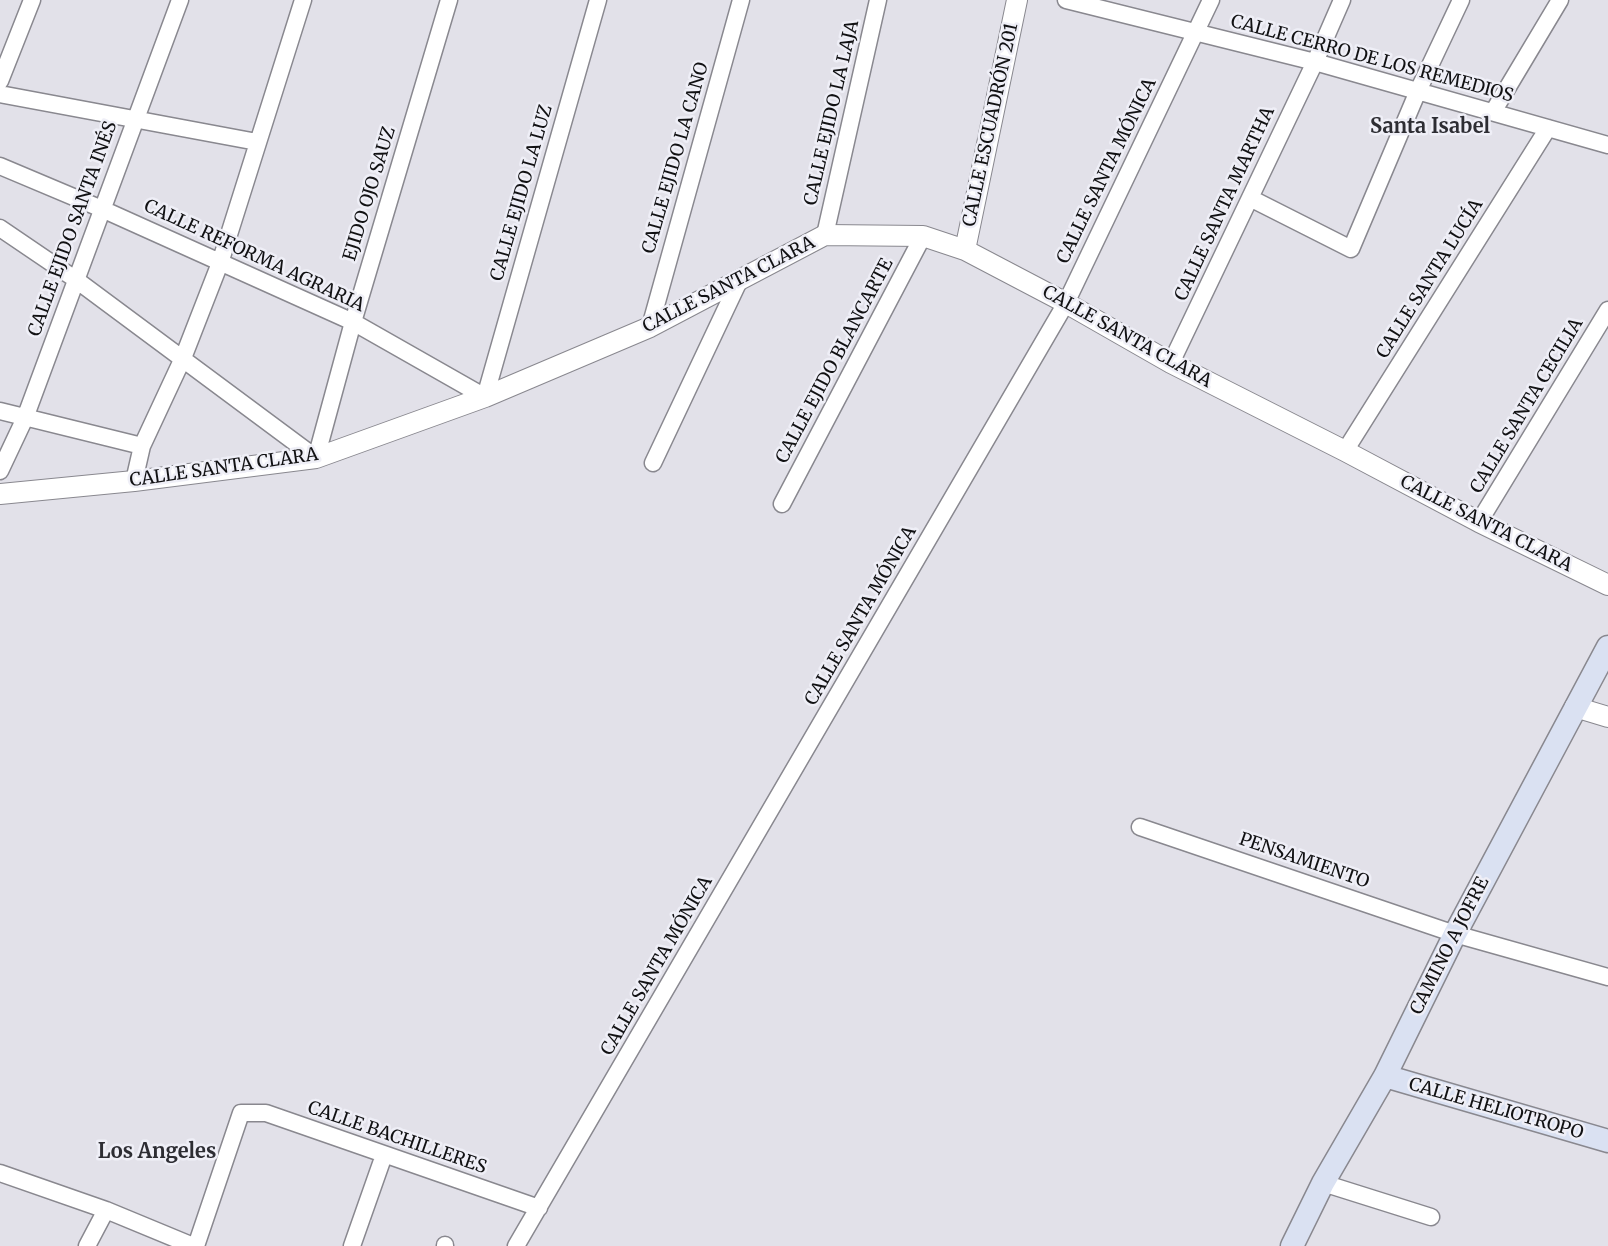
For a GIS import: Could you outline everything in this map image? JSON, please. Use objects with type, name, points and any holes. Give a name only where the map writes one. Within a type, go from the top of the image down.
[{"type":"main road","name":"CAMINO A JOFRE","points":[[1292,1246],[1323,1183],[1385,1076],[1455,934],[1608,647]]},
{"type":"main road","name":"CALLE HELIOTROPO","points":[[1385,1076],[1608,1141]]},
{"type":"street","points":[[0,81],[32,0]]},
{"type":"street","name":"CALLE EJIDO SANTA INÉS","points":[[0,471],[24,418],[180,0]]},
{"type":"street","points":[[134,481],[142,446],[183,358],[220,263],[303,0]]},
{"type":"street","name":"EJIDO OJO SAUZ","points":[[316,458],[352,322],[450,0]]},
{"type":"street","name":"CALLE EJIDO LA LUZ","points":[[485,397],[598,0]]},
{"type":"street","name":"CALLE EJIDO LA CANO","points":[[650,327],[741,0]]},
{"type":"street","name":"CALLE EJIDO LA LAJA","points":[[825,235],[878,0]]},
{"type":"street","name":"CALLE ESCUADRÓN 201","points":[[965,250],[1018,0]]},
{"type":"street","name":"CALLE CERRO DE LOS REMEDIOS","points":[[1066,0],[1117,7],[1195,32],[1315,62],[1608,145]]},
{"type":"street","name":"CALLE SANTA MÓNICA","points":[[516,1246],[1066,303],[1211,0]]},
{"type":"street","name":"CALLE SANTA MARTHA","points":[[1171,363],[1315,62],[1342,0]]},
{"type":"street","points":[[1250,198],[1351,249],[1418,91],[1461,0]]},
{"type":"street","points":[[1492,112],[1560,0]]},
{"type":"street","points":[[0,94],[258,142]]},
{"type":"street","name":"CALLE SANTA LUCÍA","points":[[1346,451],[1548,128]]},
{"type":"street","name":"CALLE REFORMA AGRARIA","points":[[0,166],[102,208],[352,322],[485,397]]},
{"type":"street","points":[[0,228],[76,279],[316,458]]},
{"type":"street","name":"CALLE SANTA CLARA","points":[[0,494],[134,481],[316,458],[485,397],[650,327],[825,235],[923,236],[965,250],[1066,303],[1171,363],[1346,451],[1480,522],[1608,585]]},
{"type":"street","name":"CALLE EJIDO BLANCARTE","points":[[782,504],[923,236]]},
{"type":"street","points":[[653,463],[740,279]]},
{"type":"street","name":"CALLE SANTA CECILIA","points":[[1480,522],[1608,310]]},
{"type":"street","points":[[0,411],[142,446]]},
{"type":"street","points":[[1575,707],[1608,717]]},
{"type":"street","name":"PENSAMIENTO","points":[[1140,827],[1455,934],[1608,977]]},
{"type":"street","name":"CALLE BACHILLERES","points":[[195,1246],[241,1113],[266,1113],[384,1156],[539,1208]]},
{"type":"street","points":[[352,1246],[384,1156]]},
{"type":"street","points":[[0,1173],[106,1210],[195,1246]]},
{"type":"street","points":[[1323,1183],[1431,1217]]},
{"type":"street","points":[[87,1246],[106,1210]]},
{"type":"district","name":"Santa Isabel","points":[[1430,127]]},
{"type":"district","name":"Los Angeles","points":[[157,1152]]}]
